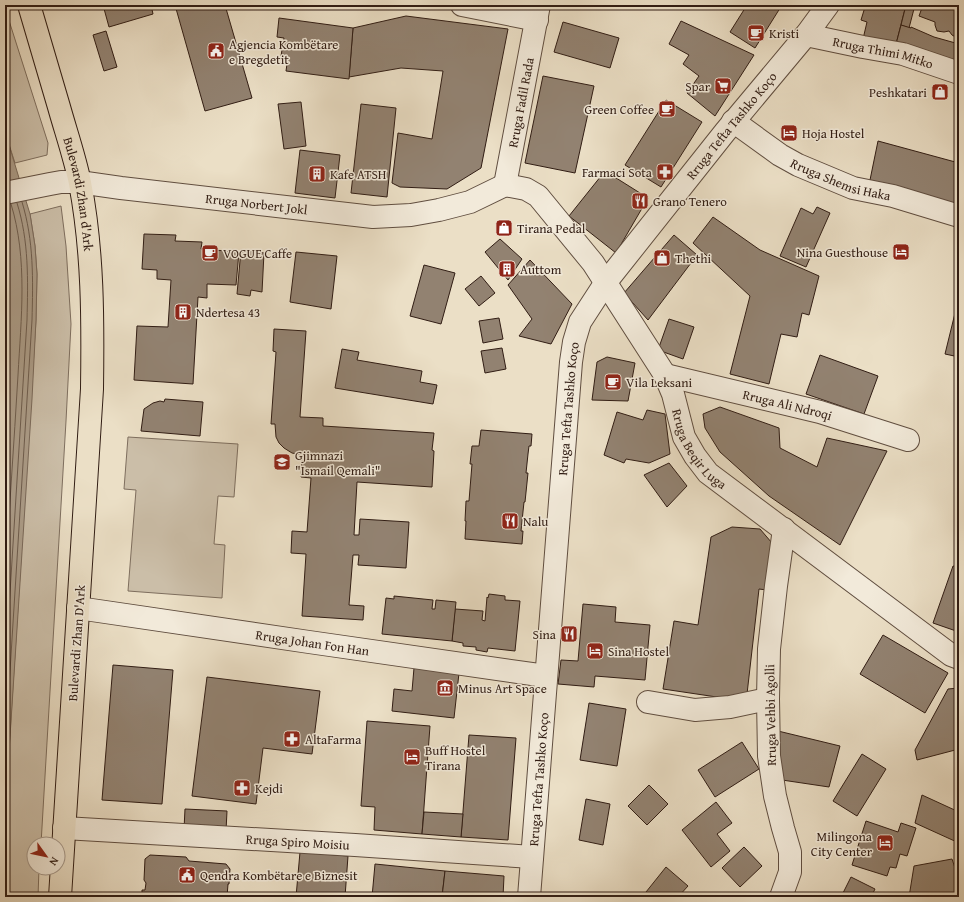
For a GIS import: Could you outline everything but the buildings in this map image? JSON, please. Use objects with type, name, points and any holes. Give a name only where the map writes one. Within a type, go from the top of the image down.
[{"type":"main road","name":"Bulevardi Zhan d'Ark","points":[[29,5],[71,147],[79,182],[88,239],[91,279],[93,326],[92,389]]},
{"type":"main road","name":"Bulevardi Zhan D'Ark","points":[[60,897],[92,389]]},
{"type":"street","name":"Rruga Fadil Rada","points":[[462,5],[538,12],[505,185]]},
{"type":"street","name":"Rruga Tefta Tashko Koço","points":[[529,897],[566,421],[573,349],[580,322],[606,282],[734,121],[806,35],[828,5]]},
{"type":"street","name":"Rruga Thimi Mitko","points":[[806,35],[903,54],[959,73]]},
{"type":"street","name":"Rruga Shemsi Haka","points":[[734,121],[798,165],[852,188],[893,196],[959,216]]},
{"type":"street","name":"Rruga Norbert Jokl","points":[[5,193],[61,182],[79,182],[373,217],[411,215],[439,210],[470,202],[505,185]]},
{"type":"street","name":"Rruga Beqir Luga","points":[[505,185],[526,189],[538,196],[593,263],[665,375],[673,394],[684,437],[695,456],[708,472],[951,655],[959,658]]},
{"type":"street","name":"Rruga Ali Ndroqi","points":[[665,375],[820,412],[908,440]]},
{"type":"street","name":"Rruga Vehbi Agolli","points":[[781,897],[790,872],[790,852],[776,796],[769,756],[768,699],[769,649],[784,529]]},
{"type":"street","name":"Rruga Johan Fon Han","points":[[78,608],[546,676]]},
{"type":"street","points":[[648,702],[695,710],[730,707],[768,699]]},
{"type":"street","name":"Rruga Spiro Moisiu","points":[[64,828],[532,857]]},
{"type":"shaded area","points":[[5,8],[48,143],[47,155],[15,163],[5,132]]},
{"type":"shaded area","points":[[61,206],[66,246],[71,324],[41,836],[26,836],[26,876],[39,876],[38,897],[5,897],[5,813],[36,320],[37,274],[35,246],[30,214]]},
{"type":"shaded area","points":[[128,437],[238,444],[234,497],[218,496],[214,544],[225,545],[222,598],[128,591],[136,490],[124,489]]},
{"type":"water","points":[[5,132],[30,214],[35,246],[37,274],[32,399],[5,813]]},
{"type":"place","name":"Kristi","points":[[756,33]]},
{"type":"place","name":"Agjencia Kombëtare e Bregdetit","points":[[216,51]]},
{"type":"place","name":"Spar","points":[[723,86]]},
{"type":"place","name":"Peshkatari","points":[[940,92]]},
{"type":"place","name":"Green Coffee","points":[[667,109]]},
{"type":"place","name":"Hoja Hostel","points":[[789,133]]},
{"type":"place","name":"Farmaci Sota","points":[[665,172]]},
{"type":"place","name":"Kafe ATSH","points":[[317,174]]},
{"type":"place","name":"Grano Tenero","points":[[640,201]]},
{"type":"place","name":"Tirana Pedal","points":[[504,228]]},
{"type":"place","name":"Nina Guesthouse","points":[[901,252]]},
{"type":"place","name":"VOGUE Caffe","points":[[210,253]]},
{"type":"place","name":"Thethi","points":[[662,258]]},
{"type":"place","name":"Auttom","points":[[507,269]]},
{"type":"place","name":"Ndertesa 43","points":[[183,312]]},
{"type":"place","name":"Vila Leksani","points":[[613,382]]},
{"type":"place","name":"Gjimnazi \"Ismail Qemali\"","points":[[282,462]]},
{"type":"place","name":"Nalu","points":[[510,521]]},
{"type":"place","name":"Sina","points":[[569,634]]},
{"type":"place","name":"Sina Hostel","points":[[595,651]]},
{"type":"place","name":"Minus Art Space","points":[[445,688]]},
{"type":"place","name":"AltaFarma","points":[[292,739]]},
{"type":"place","name":"Buff Hostel Tirana","points":[[412,757]]},
{"type":"place","name":"Kejdi","points":[[242,788]]},
{"type":"place","name":"Milingona City Center","points":[[885,843]]},
{"type":"place","name":"Qendra Kombëtare e Biznesit","points":[[187,875]]}]
